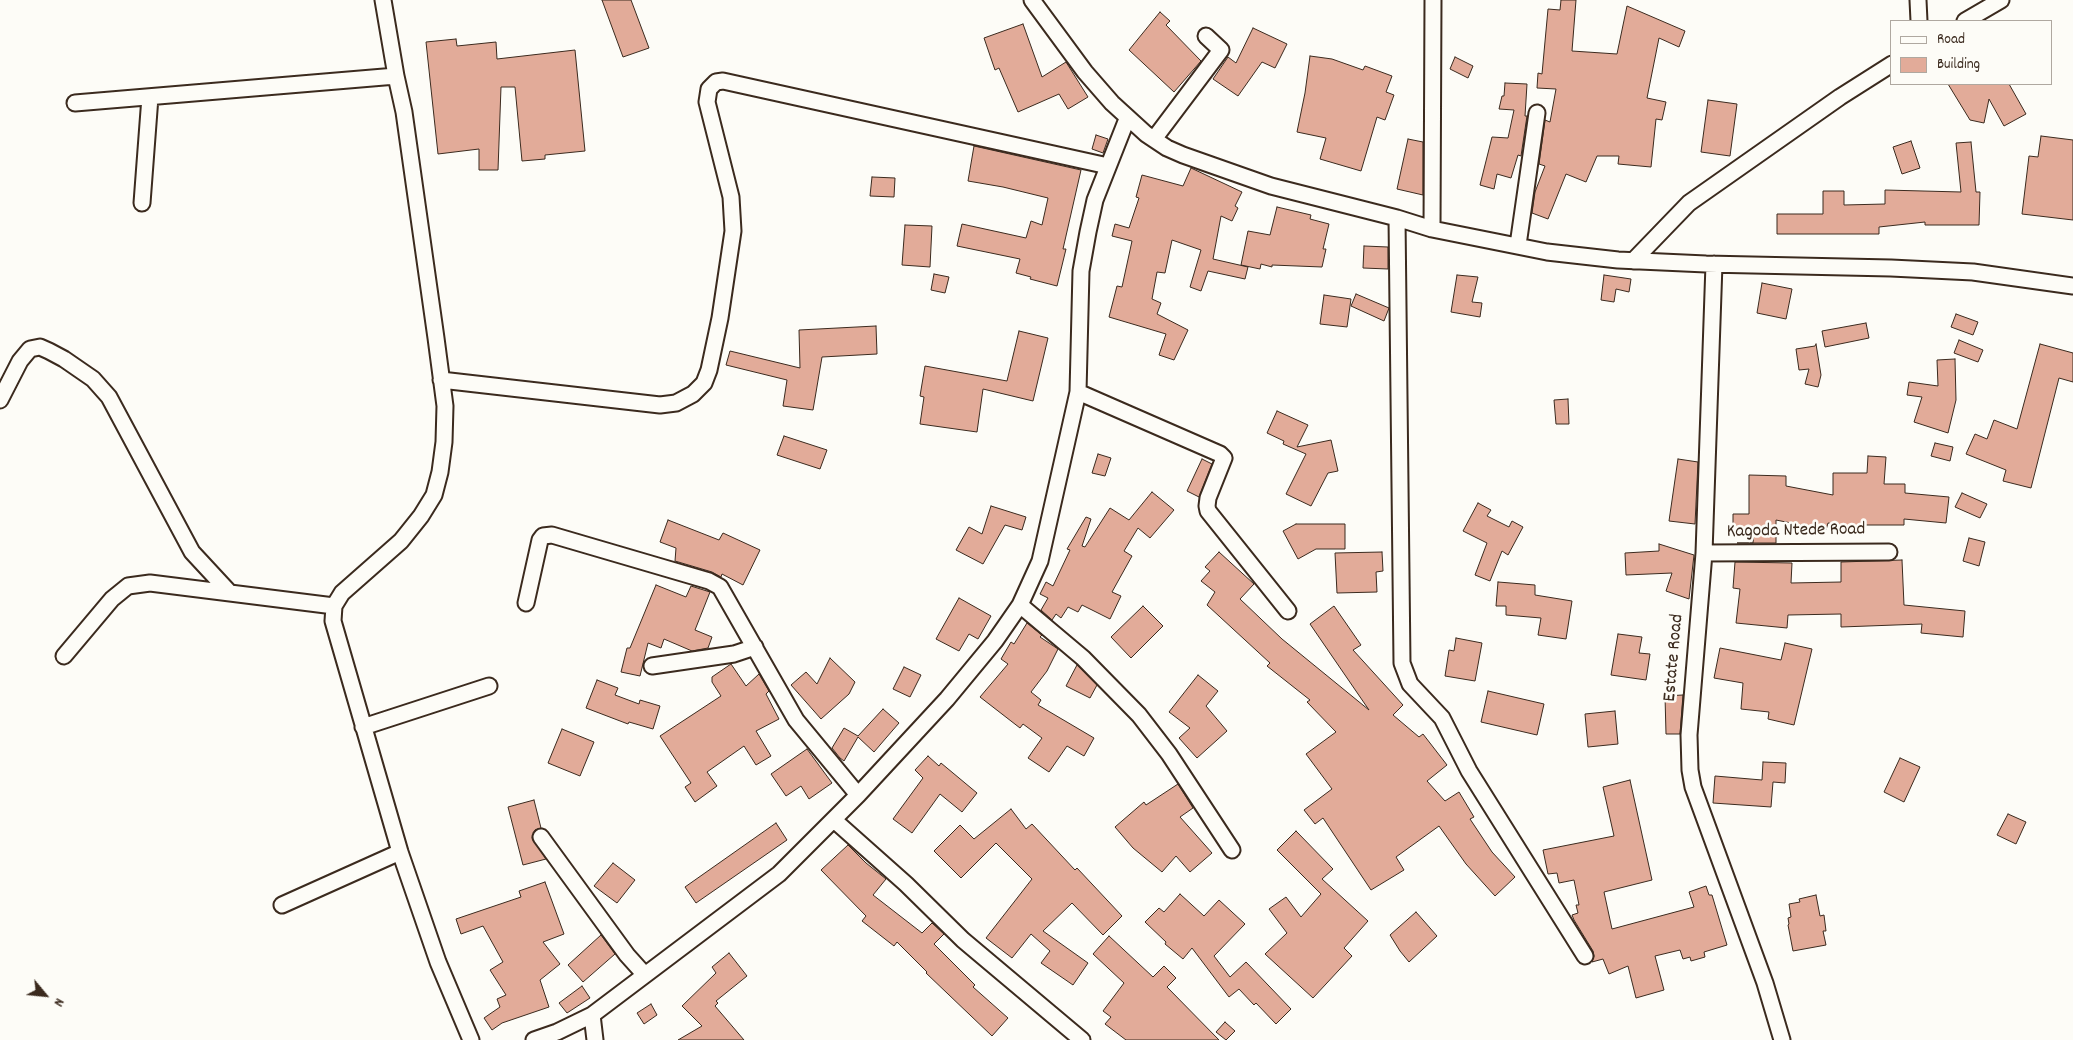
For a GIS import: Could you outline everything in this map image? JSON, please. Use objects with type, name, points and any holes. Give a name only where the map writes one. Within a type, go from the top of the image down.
[{"type":"street","points":[[383,0],[404,112],[445,406],[444,442],[440,472],[434,495],[421,516],[401,541],[342,593],[334,606],[333,621],[335,634],[400,852],[438,962],[471,1040]]},
{"type":"street","points":[[1032,0],[1085,72],[1127,119],[1167,148],[1207,165],[1271,186],[1397,218],[1432,229],[1546,252],[1633,261],[1973,272],[2073,286]]},
{"type":"street","points":[[1432,229],[1433,0]]},
{"type":"street","points":[[1918,0],[1919,20]]},
{"type":"street","points":[[1966,20],[2001,0]]},
{"type":"street","points":[[1154,139],[1221,50],[1206,36]]},
{"type":"street","points":[[1633,261],[1689,203],[1840,97],[1890,65]]},
{"type":"street","points":[[75,103],[396,76]]},
{"type":"street","points":[[441,380],[660,404],[676,403],[693,394],[704,382],[709,370],[720,318],[733,231],[731,197],[706,102],[709,89],[716,82],[723,81],[1108,166]]},
{"type":"street","points":[[142,203],[150,97]]},
{"type":"street","points":[[1518,245],[1537,113]]},
{"type":"street","points":[[534,1040],[592,1015],[779,874],[858,795],[947,699],[995,641],[1020,605],[1040,561],[1078,392],[1081,271],[1096,200],[1127,119]]},
{"type":"street","points":[[1397,218],[1402,663],[1410,684],[1442,718],[1470,771],[1585,956]]},
{"type":"street","name":"Estate Road","points":[[1714,264],[1704,553],[1689,735],[1690,770],[1692,787],[1765,983],[1782,1040]]},
{"type":"street","points":[[0,400],[20,361],[30,348],[40,347],[49,351],[92,379],[109,397],[192,552],[230,593]]},
{"type":"street","points":[[1078,392],[1220,454],[1224,458],[1208,498],[1208,511],[1288,611]]},
{"type":"street","points":[[526,603],[540,540],[543,536],[552,535],[709,581],[720,587],[796,720],[858,795]]},
{"type":"street","name":"Kagoda Ntede Road","points":[[1704,553],[1889,552]]},
{"type":"street","points":[[64,656],[112,599],[128,586],[150,583],[334,606]]},
{"type":"street","points":[[1020,605],[1084,658],[1140,715],[1169,754],[1232,850]]},
{"type":"street","points":[[652,666],[734,654],[755,648]]},
{"type":"street","points":[[363,727],[489,686]]},
{"type":"street","points":[[834,820],[906,884],[963,940],[1082,1040]]},
{"type":"street","points":[[541,837],[627,955],[645,976]]},
{"type":"street","points":[[282,905],[400,852]]},
{"type":"street","points":[[592,1015],[595,1040]]},
{"type":"building","points":[[602,0],[631,0],[649,48],[623,57]]},
{"type":"building","points":[[1561,0],[1576,0],[1572,51],[1617,54],[1627,6],[1685,31],[1679,47],[1659,38],[1647,98],[1666,102],[1662,120],[1656,119],[1651,167],[1618,164],[1619,156],[1597,156],[1586,182],[1566,174],[1548,219],[1532,213],[1535,192],[1545,166],[1539,164],[1545,120],[1550,122],[1556,89],[1537,88],[1538,73],[1542,74],[1548,9],[1560,10]]},
{"type":"building","points":[[1160,12],[1170,21],[1166,25],[1201,61],[1174,92],[1129,50]]},
{"type":"building","points":[[1023,24],[1042,77],[1066,62],[1088,97],[1068,109],[1059,94],[1018,112],[999,68],[995,70],[984,38]]},
{"type":"building","points":[[1253,28],[1287,44],[1275,68],[1262,62],[1238,96],[1213,79],[1228,57],[1236,63]]},
{"type":"building","points":[[456,39],[457,46],[496,42],[497,59],[575,50],[585,151],[545,155],[545,159],[522,161],[515,87],[501,87],[498,170],[479,170],[479,149],[438,154],[426,42]]},
{"type":"building","points":[[1310,56],[1332,59],[1363,70],[1365,66],[1392,76],[1386,92],[1394,95],[1385,120],[1377,117],[1361,171],[1320,159],[1326,138],[1297,132]]},
{"type":"building","points":[[1455,57],[1473,66],[1468,78],[1450,69]]},
{"type":"building","points":[[1505,83],[1527,84],[1525,116],[1527,116],[1521,156],[1518,155],[1511,178],[1497,174],[1494,189],[1480,185],[1492,137],[1508,138],[1514,110],[1499,109],[1502,96],[1504,96]]},
{"type":"building","points":[[1949,85],[2010,85],[2026,114],[2004,126],[1989,99],[1984,123],[1970,120]]},
{"type":"building","points":[[1708,100],[1737,104],[1730,156],[1701,152]]},
{"type":"building","points":[[1096,135],[1108,139],[1103,153],[1092,149]]},
{"type":"building","points":[[2041,136],[2073,140],[2073,220],[2022,214],[2029,156],[2038,157]]},
{"type":"building","points":[[1408,139],[1423,142],[1423,195],[1397,189]]},
{"type":"building","points":[[1911,141],[1920,168],[1902,174],[1893,147]]},
{"type":"building","points":[[1971,142],[1976,192],[1980,192],[1979,225],[1925,225],[1925,222],[1879,227],[1879,234],[1777,234],[1777,214],[1823,214],[1823,191],[1844,191],[1844,205],[1885,204],[1885,190],[1961,192],[1956,143]]},
{"type":"building","points":[[974,146],[1081,170],[1063,249],[1066,249],[1057,286],[1016,273],[1020,259],[957,246],[962,224],[1026,238],[1031,221],[1042,225],[1048,198],[968,181]]},
{"type":"building","points":[[1191,168],[1242,192],[1235,206],[1238,208],[1232,221],[1221,216],[1213,259],[1248,267],[1245,279],[1208,271],[1201,291],[1190,287],[1201,250],[1172,240],[1165,273],[1157,272],[1152,299],[1161,303],[1157,314],[1188,330],[1174,360],[1159,355],[1166,334],[1109,317],[1117,286],[1122,287],[1132,241],[1112,236],[1115,224],[1129,228],[1139,198],[1136,197],[1142,175],[1183,186]]},
{"type":"building","points":[[872,177],[895,178],[894,197],[870,196]]},
{"type":"building","points":[[1277,207],[1311,215],[1310,219],[1329,224],[1323,249],[1326,249],[1322,267],[1272,265],[1272,267],[1261,264],[1260,269],[1241,265],[1248,231],[1270,235]]},
{"type":"building","points":[[905,225],[932,226],[930,267],[902,265]]},
{"type":"building","points":[[1364,246],[1388,247],[1388,269],[1363,268]]},
{"type":"building","points":[[934,274],[949,277],[945,293],[931,290]]},
{"type":"building","points":[[1457,275],[1478,277],[1472,302],[1482,303],[1480,317],[1451,312]]},
{"type":"building","points":[[1604,275],[1631,279],[1629,292],[1616,289],[1614,302],[1601,300]]},
{"type":"building","points":[[1762,283],[1792,289],[1786,319],[1757,313]]},
{"type":"building","points":[[1356,294],[1389,308],[1384,321],[1351,306]]},
{"type":"building","points":[[1324,295],[1351,299],[1347,327],[1320,324]]},
{"type":"building","points":[[1956,314],[1978,322],[1973,335],[1951,327]]},
{"type":"building","points":[[1866,323],[1869,338],[1825,347],[1822,331]]},
{"type":"building","points":[[876,326],[877,354],[822,357],[813,410],[783,406],[787,380],[726,365],[730,351],[800,368],[799,330]]},
{"type":"building","points":[[1019,331],[1048,338],[1033,401],[983,389],[977,432],[920,424],[924,397],[920,396],[925,366],[1007,381]]},
{"type":"building","points":[[1959,340],[1983,350],[1978,362],[1954,353]]},
{"type":"building","points":[[1816,344],[1821,375],[1818,387],[1805,384],[1809,369],[1799,370],[1796,349],[1815,346]]},
{"type":"building","points":[[2040,344],[2073,353],[2073,382],[2059,378],[2031,488],[2003,481],[2006,470],[1966,454],[1975,434],[1987,439],[1994,420],[2017,429]]},
{"type":"building","points":[[1955,359],[1956,400],[1948,433],[1914,422],[1922,397],[1907,395],[1909,382],[1938,386],[1937,360]]},
{"type":"building","points":[[1568,399],[1569,424],[1556,424],[1554,400]]},
{"type":"building","points":[[1277,411],[1308,425],[1297,447],[1331,440],[1338,471],[1328,473],[1311,506],[1286,494],[1306,454],[1283,444],[1284,441],[1267,433]]},
{"type":"building","points":[[784,436],[827,450],[820,469],[777,455]]},
{"type":"building","points":[[1935,443],[1953,447],[1950,461],[1931,456]]},
{"type":"building","points":[[1098,454],[1111,458],[1105,476],[1092,473]]},
{"type":"building","points":[[1868,456],[1886,457],[1884,484],[1905,484],[1905,493],[1949,497],[1946,523],[1904,519],[1904,525],[1863,525],[1862,528],[1828,523],[1826,530],[1776,520],[1776,543],[1753,543],[1754,532],[1733,529],[1733,514],[1749,514],[1749,475],[1786,476],[1786,486],[1833,495],[1833,473],[1867,473]]},
{"type":"building","points":[[1202,459],[1212,464],[1199,497],[1187,491]]},
{"type":"building","points":[[1678,459],[1698,462],[1695,524],[1669,521]]},
{"type":"building","points":[[1152,492],[1174,510],[1150,538],[1138,528],[1124,551],[1132,556],[1112,592],[1121,596],[1110,619],[1082,605],[1078,612],[1068,607],[1061,618],[1056,614],[1052,620],[1041,610],[1048,598],[1040,594],[1046,582],[1053,586],[1070,550],[1067,549],[1086,517],[1091,519],[1082,546],[1085,547],[1110,508],[1129,520]]},
{"type":"building","points":[[1962,493],[1987,504],[1980,518],[1955,507]]},
{"type":"building","points":[[1478,503],[1491,510],[1487,516],[1509,527],[1512,521],[1523,527],[1508,555],[1502,551],[1490,581],[1475,575],[1487,543],[1463,531]]},
{"type":"building","points":[[991,506],[1026,517],[1022,530],[1005,525],[983,564],[956,550],[969,527],[982,534]]},
{"type":"building","points":[[668,520],[719,540],[723,533],[760,550],[743,585],[722,574],[721,577],[712,572],[675,561],[676,548],[660,542]]},
{"type":"building","points":[[1296,524],[1345,524],[1345,549],[1316,549],[1298,559],[1283,531]]},
{"type":"building","points":[[1969,538],[1985,542],[1979,566],[1963,561]]},
{"type":"building","points":[[1659,544],[1694,555],[1689,599],[1666,591],[1672,573],[1626,575],[1625,553],[1659,551]]},
{"type":"building","points":[[1219,552],[1254,584],[1240,599],[1282,639],[1369,710],[1310,624],[1334,606],[1361,645],[1353,650],[1403,705],[1393,715],[1419,737],[1423,734],[1447,765],[1427,781],[1445,801],[1459,792],[1474,817],[1470,819],[1492,852],[1515,877],[1495,896],[1466,864],[1439,826],[1396,857],[1404,870],[1371,890],[1323,818],[1315,824],[1304,810],[1332,789],[1306,754],[1336,732],[1307,702],[1310,700],[1267,666],[1270,663],[1207,605],[1215,592],[1201,581],[1210,571],[1205,567]]},
{"type":"building","points":[[1382,552],[1383,571],[1376,572],[1377,592],[1337,593],[1335,553]]},
{"type":"building","points":[[1902,560],[1904,605],[1965,611],[1963,637],[1921,633],[1922,624],[1841,627],[1841,614],[1788,615],[1787,628],[1736,623],[1740,589],[1733,588],[1735,562],[1792,563],[1791,583],[1841,582],[1841,562]]},
{"type":"building","points":[[1498,582],[1535,585],[1535,595],[1572,601],[1566,639],[1538,635],[1541,618],[1506,615],[1506,606],[1496,606]]},
{"type":"building","points":[[656,585],[686,597],[691,586],[710,592],[695,630],[712,637],[708,648],[692,651],[664,639],[661,648],[648,643],[640,676],[621,672],[627,648],[630,648]]},
{"type":"building","points":[[959,598],[991,616],[978,639],[969,634],[959,651],[936,639]]},
{"type":"building","points":[[1143,606],[1163,626],[1131,658],[1111,637]]},
{"type":"building","points":[[1027,623],[1042,635],[1040,637],[1058,649],[1047,671],[1031,692],[1041,700],[1038,705],[1094,738],[1084,756],[1067,746],[1049,772],[1028,758],[1042,738],[1023,724],[1020,728],[980,697],[1008,664],[1001,659],[1011,642],[1014,644]]},
{"type":"building","points":[[1618,634],[1642,637],[1639,653],[1650,654],[1646,680],[1611,675]]},
{"type":"building","points":[[1456,638],[1482,643],[1475,681],[1445,676],[1449,650],[1454,651]]},
{"type":"building","points":[[1785,643],[1812,649],[1794,725],[1768,719],[1769,712],[1741,709],[1743,683],[1714,678],[1720,648],[1781,660]]},
{"type":"building","points":[[830,658],[855,682],[849,694],[821,719],[791,685],[806,672],[817,684]]},
{"type":"building","points":[[731,664],[746,686],[759,674],[769,691],[766,694],[779,719],[756,731],[771,756],[756,765],[744,746],[707,772],[717,786],[695,802],[685,787],[691,783],[660,736],[721,696],[712,682],[712,677]]},
{"type":"building","points":[[1077,665],[1097,685],[1090,698],[1066,686]]},
{"type":"building","points":[[904,667],[921,675],[910,697],[893,689]]},
{"type":"building","points":[[1198,675],[1218,691],[1206,706],[1227,731],[1197,758],[1179,738],[1190,728],[1169,712]]},
{"type":"building","points":[[597,680],[618,688],[615,695],[639,704],[640,700],[660,706],[653,729],[629,722],[628,724],[586,708]]},
{"type":"building","points":[[1488,691],[1544,704],[1537,735],[1481,722]]},
{"type":"building","points":[[1683,695],[1680,734],[1666,734],[1665,696]]},
{"type":"building","points":[[883,709],[899,723],[874,752],[858,737],[844,761],[840,758],[832,748],[844,728],[858,736]]},
{"type":"building","points":[[1615,711],[1618,744],[1588,747],[1585,714]]},
{"type":"building","points":[[562,729],[594,742],[580,776],[548,763]]},
{"type":"building","points":[[807,749],[832,783],[809,799],[801,786],[786,796],[771,774]]},
{"type":"building","points":[[928,756],[939,766],[941,763],[977,793],[962,812],[940,794],[912,833],[893,819],[923,778],[915,770]]},
{"type":"building","points":[[1900,758],[1920,767],[1904,802],[1884,792]]},
{"type":"building","points":[[1763,762],[1786,763],[1785,783],[1773,782],[1771,807],[1713,803],[1715,776],[1762,780]]},
{"type":"building","points":[[1630,780],[1652,880],[1604,892],[1612,929],[1694,907],[1689,892],[1706,886],[1709,895],[1712,895],[1727,945],[1704,952],[1705,957],[1691,961],[1690,957],[1683,959],[1680,950],[1655,956],[1664,990],[1636,998],[1628,966],[1609,974],[1603,959],[1592,962],[1593,951],[1572,915],[1578,913],[1576,905],[1579,905],[1574,880],[1559,883],[1557,873],[1548,874],[1543,850],[1614,836],[1603,787]]},
{"type":"building","points":[[1178,784],[1193,808],[1180,817],[1212,853],[1190,872],[1176,856],[1162,872],[1133,848],[1115,827],[1144,802],[1146,805]]},
{"type":"building","points":[[534,800],[541,828],[535,830],[532,838],[546,859],[523,865],[508,807]]},
{"type":"building","points":[[1011,809],[1026,829],[1032,824],[1122,916],[1103,935],[1072,903],[1043,931],[1088,963],[1073,985],[1041,963],[1050,951],[1031,934],[1012,958],[986,938],[1032,879],[996,843],[961,878],[934,851],[960,825],[974,839]]},
{"type":"building","points":[[2008,814],[2026,822],[2016,844],[1997,835]]},
{"type":"building","points":[[776,823],[787,840],[696,903],[685,887]]},
{"type":"building","points":[[1296,831],[1333,869],[1322,879],[1368,921],[1344,948],[1352,956],[1313,998],[1265,954],[1287,933],[1269,909],[1286,897],[1301,917],[1321,894],[1277,850]]},
{"type":"building","points":[[848,845],[886,879],[873,895],[922,933],[932,923],[944,934],[934,944],[975,985],[973,987],[1008,1018],[992,1036],[926,973],[897,942],[894,946],[862,921],[866,916],[821,870]]},
{"type":"building","points":[[613,863],[635,880],[617,903],[594,886]]},
{"type":"building","points":[[545,882],[564,934],[543,942],[560,964],[540,980],[549,1007],[502,1023],[492,1030],[484,1018],[500,1007],[497,999],[506,995],[490,970],[503,962],[483,926],[461,934],[456,919],[521,897],[519,891]]},
{"type":"building","points":[[1180,894],[1204,916],[1219,900],[1245,924],[1214,956],[1230,977],[1246,962],[1291,1009],[1276,1024],[1256,1003],[1254,1005],[1239,989],[1229,997],[1192,948],[1183,959],[1165,944],[1166,942],[1145,922],[1159,908],[1164,912]]},
{"type":"building","points":[[1816,895],[1820,916],[1824,915],[1826,931],[1823,931],[1826,945],[1793,951],[1788,925],[1788,918],[1791,917],[1789,904],[1800,902],[1799,899]]},
{"type":"building","points":[[1416,912],[1437,936],[1409,962],[1390,935]]},
{"type":"building","points":[[601,935],[615,954],[583,982],[568,965]]},
{"type":"building","points":[[1109,936],[1153,977],[1164,966],[1176,978],[1167,987],[1219,1040],[1126,1040],[1105,1024],[1111,1017],[1103,1011],[1124,983],[1093,954]]},
{"type":"building","points":[[729,953],[747,976],[716,1001],[718,1003],[715,1006],[744,1040],[678,1040],[702,1026],[682,1006],[716,973],[712,967]]},
{"type":"building","points":[[582,986],[590,998],[567,1013],[559,1003]]},
{"type":"building","points":[[651,1004],[657,1015],[644,1024],[637,1013]]},
{"type":"building","points":[[1225,1022],[1235,1031],[1226,1040],[1216,1032]]}]
